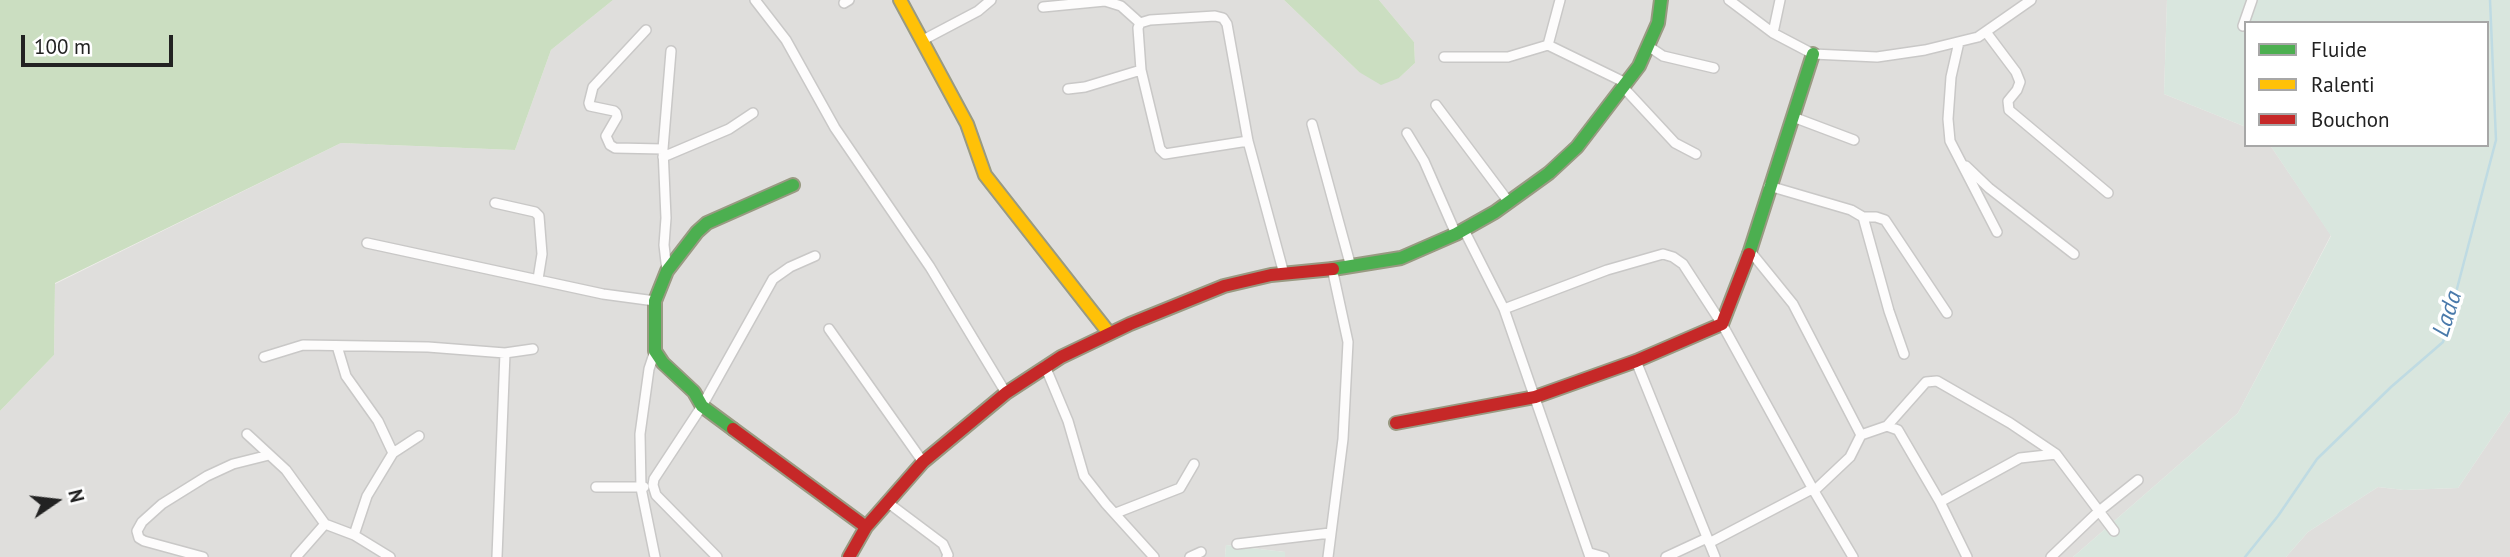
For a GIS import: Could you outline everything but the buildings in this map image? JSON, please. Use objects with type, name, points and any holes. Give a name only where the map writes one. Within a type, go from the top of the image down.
[{"type":"street","points":[[755,0],[786,40],[835,128],[930,267],[1006,393]]},
{"type":"street","points":[[900,0],[967,124],[985,175],[1109,334]]},
{"type":"street","points":[[923,40],[978,11],[991,0]]},
{"type":"street","points":[[1548,45],[1560,0]]},
{"type":"street","points":[[849,557],[866,527],[923,461],[1006,393],[1045,366],[1109,334],[1224,286],[1284,274],[1351,267],[1401,258],[1460,232],[1549,173],[1577,147],[1639,66],[1658,23],[1661,0]]},
{"type":"street","points":[[1729,0],[1773,33],[1813,54],[1877,57],[1925,50],[1978,37],[2031,0]]},
{"type":"street","points":[[1773,33],[1780,0]]},
{"type":"street","points":[[2245,21],[2252,0]]},
{"type":"street","points":[[1043,7],[1105,1],[1121,6],[1140,23]]},
{"type":"street","points":[[1140,23],[1215,16],[1223,18],[1227,24],[1248,141],[1284,274]]},
{"type":"street","points":[[1140,23],[1140,70],[1157,142],[1165,154],[1248,141]]},
{"type":"street","points":[[646,30],[593,87],[590,106],[616,113],[617,117],[606,136],[610,145],[615,148],[663,153],[729,129],[753,113]]},
{"type":"street","points":[[1986,32],[2016,72],[2020,82],[2018,90],[2008,101],[2009,110],[2108,193]]},
{"type":"street","points":[[1959,42],[1951,77],[1948,119],[1950,141],[1997,232]]},
{"type":"street","points":[[1444,57],[1508,57],[1548,45],[1624,85],[1675,144],[1696,153]]},
{"type":"street","points":[[1648,46],[1663,55],[1714,68]]},
{"type":"street","points":[[667,271],[663,153],[671,51]]},
{"type":"street","points":[[1396,423],[1535,397],[1636,361],[1722,324],[1750,251],[1813,54]]},
{"type":"street","points":[[1068,89],[1085,87],[1140,70]]},
{"type":"street","points":[[1436,105],[1508,201]]},
{"type":"street","points":[[1793,117],[1854,140]]},
{"type":"street","points":[[1312,124],[1351,267]]},
{"type":"street","points":[[1407,133],[1504,309],[1590,555],[1604,557]]},
{"type":"street","points":[[1962,162],[1989,188],[2074,254]]},
{"type":"street","points":[[655,557],[641,488],[640,434],[649,369],[655,351],[655,301],[667,271],[707,223],[793,185]]},
{"type":"street","points":[[1769,186],[1851,210],[1863,217],[1885,220],[1947,313]]},
{"type":"street","points":[[495,203],[535,212],[539,216],[542,254],[538,279]]},
{"type":"street","points":[[1863,217],[1904,355]]},
{"type":"street","points":[[367,243],[603,294],[655,301]]},
{"type":"street","points":[[1750,251],[1793,304],[1861,435]]},
{"type":"street","points":[[1504,309],[1607,270],[1663,254],[1683,264],[1722,324],[1853,557]]},
{"type":"street","points":[[717,557],[656,495],[653,485],[659,469],[702,407],[773,279],[790,267],[815,256]]},
{"type":"street","points":[[1328,557],[1343,439],[1348,342],[1332,268]]},
{"type":"street","points":[[829,330],[923,461]]},
{"type":"street","points":[[264,357],[303,345],[428,346],[505,354],[533,349]]},
{"type":"street","points":[[337,346],[346,376],[378,421],[393,453]]},
{"type":"street","points":[[655,351],[663,363],[694,392],[702,407],[866,527]]},
{"type":"street","points":[[498,557],[505,354]]},
{"type":"street","points":[[1636,361],[1715,557]]},
{"type":"street","points":[[1045,366],[1068,421],[1084,476],[1154,557]]},
{"type":"street","points":[[1666,557],[1813,490],[1850,457],[1861,435],[1887,426],[1926,382],[1937,381],[2010,423],[2056,454],[2114,531]]},
{"type":"street","points":[[1887,426],[1898,430],[1940,502],[1967,557]]},
{"type":"street","points":[[247,434],[286,470],[325,524],[354,536],[390,557]]},
{"type":"street","points":[[354,536],[367,496],[393,453],[418,436]]},
{"type":"street","points":[[1940,502],[2020,458],[2056,454]]},
{"type":"street","points":[[203,557],[144,541],[136,531],[162,504],[207,476],[233,464],[269,455]]},
{"type":"street","points":[[1116,513],[1180,488],[1194,464]]},
{"type":"street","points":[[2051,557],[2098,512],[2138,480]]},
{"type":"street","points":[[596,487],[641,488],[653,485]]},
{"type":"street","points":[[887,502],[943,544],[947,557]]},
{"type":"street","points":[[296,557],[325,524]]},
{"type":"street","points":[[1237,544],[1330,533]]},
{"type":"street","points":[[1189,557],[1201,552]]},
{"type":"shaded area","points":[[613,0],[1284,0],[1359,72],[1399,78],[1415,63],[1414,42],[1379,0],[2167,0],[2164,94],[2244,126],[2244,147],[2271,147],[2331,235],[2238,413],[2073,557],[1285,557],[1285,552],[1226,545],[1225,557],[0,557],[0,411],[54,355],[55,284],[341,143],[515,150],[551,50]]},
{"type":"shaded area","points":[[2167,0],[2510,0],[2510,411],[2458,488],[2404,490],[2378,487],[2308,532],[2286,557],[2073,557],[2238,413],[2331,236],[2271,147],[2489,147],[2489,21],[2244,21],[2244,126],[2164,94]]},
{"type":"shaded area","points":[[2510,411],[2510,557],[2286,557],[2308,532],[2378,487],[2404,490],[2458,488]]},
{"type":"shaded area","points":[[1226,545],[1285,552],[1285,557],[1225,557]]},
{"type":"green space","points":[[0,0],[613,0],[551,50],[515,150],[341,143],[55,283],[54,355],[0,411]]},
{"type":"green space","points":[[1284,0],[1379,0],[1414,42],[1415,63],[1399,78],[1381,85],[1359,72]]},
{"type":"waterway","name":"Lada","points":[[2245,557],[2278,516],[2317,459],[2391,387],[2443,342],[2496,140],[2490,0]]},
{"type":"traffic: fast","points":[[1333,269],[1401,258],[1456,234],[1495,212],[1549,173],[1577,147],[1639,66],[1658,23],[1661,0]]},
{"type":"traffic: fast","points":[[1749,254],[1813,54]]},
{"type":"traffic: fast","points":[[733,429],[702,406],[694,392],[663,363],[655,351],[655,301],[667,271],[707,223],[793,185]]},
{"type":"traffic: slow","points":[[900,0],[967,124],[985,175],[1109,333]]},
{"type":"traffic: jam","points":[[1396,423],[1535,397],[1636,361],[1722,324],[1749,254]]},
{"type":"traffic: jam","points":[[849,557],[866,527],[923,462],[1006,393],[1061,357],[1130,324],[1224,286],[1271,275],[1333,269]]},
{"type":"traffic: jam","points":[[733,429],[866,527]]}]
